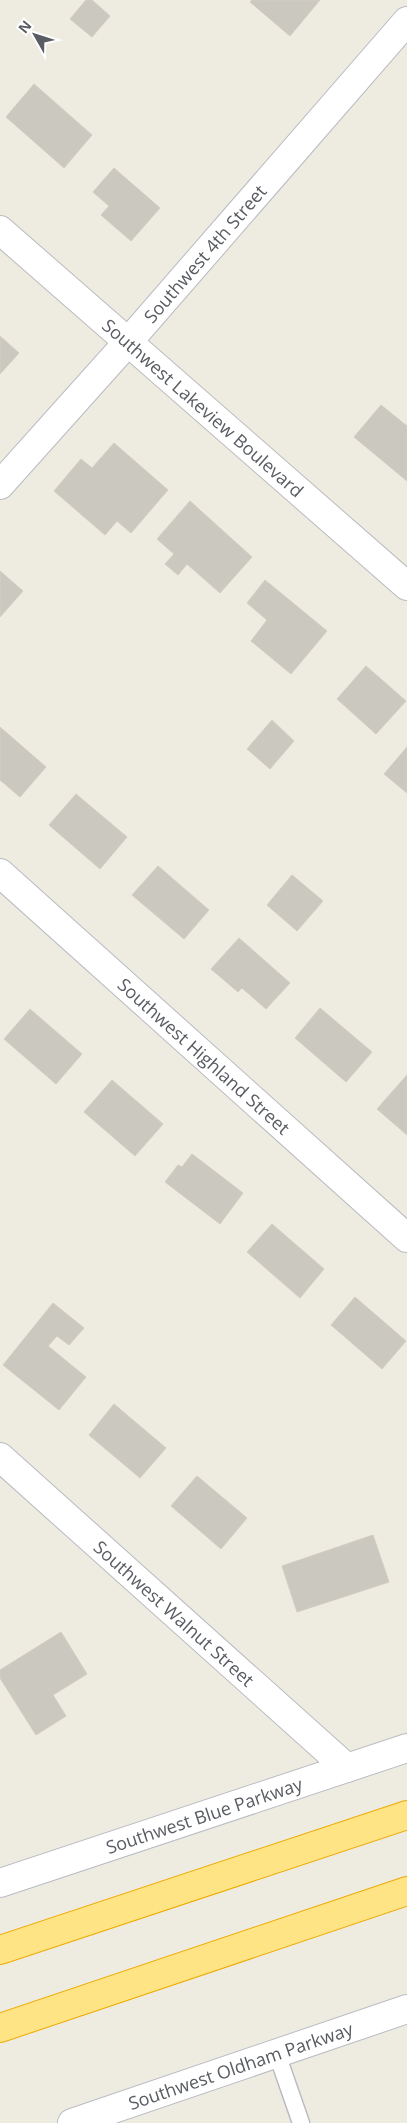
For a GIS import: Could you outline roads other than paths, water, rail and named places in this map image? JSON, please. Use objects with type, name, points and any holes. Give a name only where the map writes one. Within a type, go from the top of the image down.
[{"type":"highway","points":[[0,1950],[407,1815]]},
{"type":"highway","points":[[0,2028],[407,1891]]},
{"type":"street","name":"Southwest 4th Street","points":[[0,485],[128,342],[407,21]]},
{"type":"street","name":"Southwest Lakeview Boulevard","points":[[0,230],[407,586]]},
{"type":"street","name":"Southwest Highland Street","points":[[0,873],[407,1238]]},
{"type":"street","name":"Southwest Walnut Street","points":[[0,1458],[347,1768]]},
{"type":"street","name":"Southwest Blue Parkway","points":[[0,1883],[407,1748]]},
{"type":"street","name":"Southwest Oldham Parkway","points":[[72,2123],[407,2009]]},
{"type":"lane","points":[[277,2054],[301,2123]]}]
